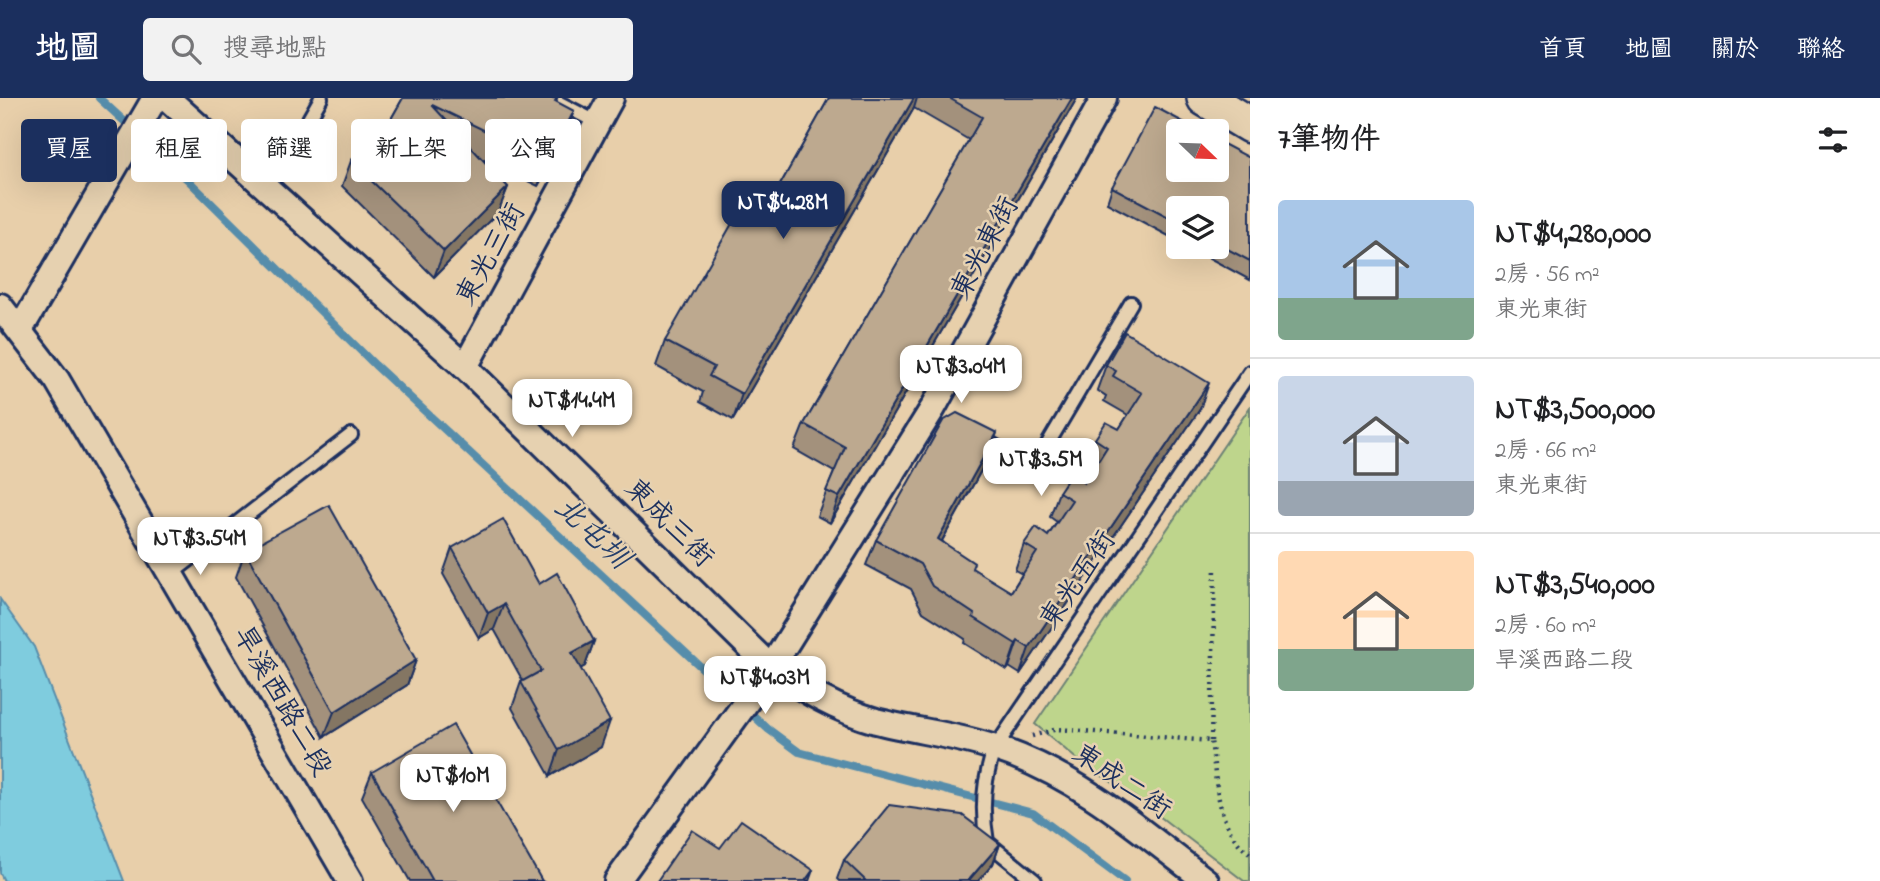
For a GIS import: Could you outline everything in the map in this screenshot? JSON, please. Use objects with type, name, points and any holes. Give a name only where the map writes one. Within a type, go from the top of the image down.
[{"type":"street","points":[[20,330],[155,98]]},
{"type":"street","name":"東成三街","points":[[167,98],[466,367],[768,673],[820,700],[990,759]]},
{"type":"street","name":"東光三街","points":[[466,367],[611,98]]},
{"type":"street","name":"東光東街","points":[[617,881],[768,673],[939,412],[1104,98]]},
{"type":"street","points":[[1205,98],[1250,125]]},
{"type":"street","name":"旱溪西路二段","points":[[0,306],[57,380],[351,881]]},
{"type":"street","name":"東成二街","points":[[990,759],[1046,768],[1089,792],[1206,881]]},
{"type":"lane","points":[[309,119],[321,98]]},
{"type":"lane","points":[[550,98],[598,123]]},
{"type":"lane","points":[[967,428],[1033,469],[1132,303]]},
{"type":"lane","name":"東光五街","points":[[990,759],[1250,372]]},
{"type":"lane","points":[[171,574],[351,435]]},
{"type":"lane","points":[[990,759],[982,818],[986,842],[1035,881]]},
{"type":"path","points":[[1215,567],[1211,741],[1222,820],[1242,849],[1250,854]]},
{"type":"path","points":[[1057,729],[1211,741]]},
{"type":"green space","points":[[1250,407],[1250,881],[1244,881],[1133,796],[1079,761],[1035,724]]},
{"type":"water","points":[[0,599],[34,647],[124,881],[4,881],[0,873]]},
{"type":"building","points":[[403,98],[557,98],[555,101],[574,111],[570,119],[485,119],[485,131],[471,124],[471,119],[461,119],[432,105],[445,119],[391,119]]},
{"type":"building","points":[[829,98],[914,98],[742,394],[709,376],[714,367],[665,341],[746,199],[766,210]]},
{"type":"building","points":[[949,98],[1072,98],[839,497],[826,491],[845,447],[804,424],[982,117]]},
{"type":"building","points":[[1155,107],[1178,119],[1166,119],[1166,182],[1229,182],[1229,147],[1250,158],[1250,261],[1229,250],[1229,196],[1166,196],[1166,216],[1112,187]]},
{"type":"building","points":[[471,147],[485,162],[485,182],[503,182],[508,187],[444,251],[373,182],[471,182]]},
{"type":"building","points":[[1125,332],[1209,383],[1029,648],[1018,641],[1016,644],[973,617],[974,614],[932,586],[920,564],[876,540],[943,421],[957,413],[997,433],[938,539],[974,563],[972,568],[1011,592],[1037,552],[1024,544],[1036,527],[1048,536],[1072,500],[1059,492],[1071,474],[1084,483],[1107,447],[1095,439],[1106,422],[1119,429],[1142,393],[1113,376],[1116,371],[1106,365]]},
{"type":"building","points":[[329,505],[416,660],[334,712],[245,551]]},
{"type":"building","points":[[503,519],[539,584],[557,573],[594,641],[572,653],[610,721],[559,750],[521,682],[541,671],[504,604],[488,613],[452,548]]},
{"type":"building","points":[[453,725],[542,881],[433,881],[372,772]]},
{"type":"building","points":[[889,805],[962,815],[1000,844],[968,881],[866,881],[844,860]]},
{"type":"building","points":[[741,820],[813,870],[805,881],[657,881],[692,830],[720,848]]},
{"type":"waterway","name":"北屯圳","points":[[99,98],[187,179],[375,365],[768,729],[799,752],[1033,813],[1125,881]]}]
